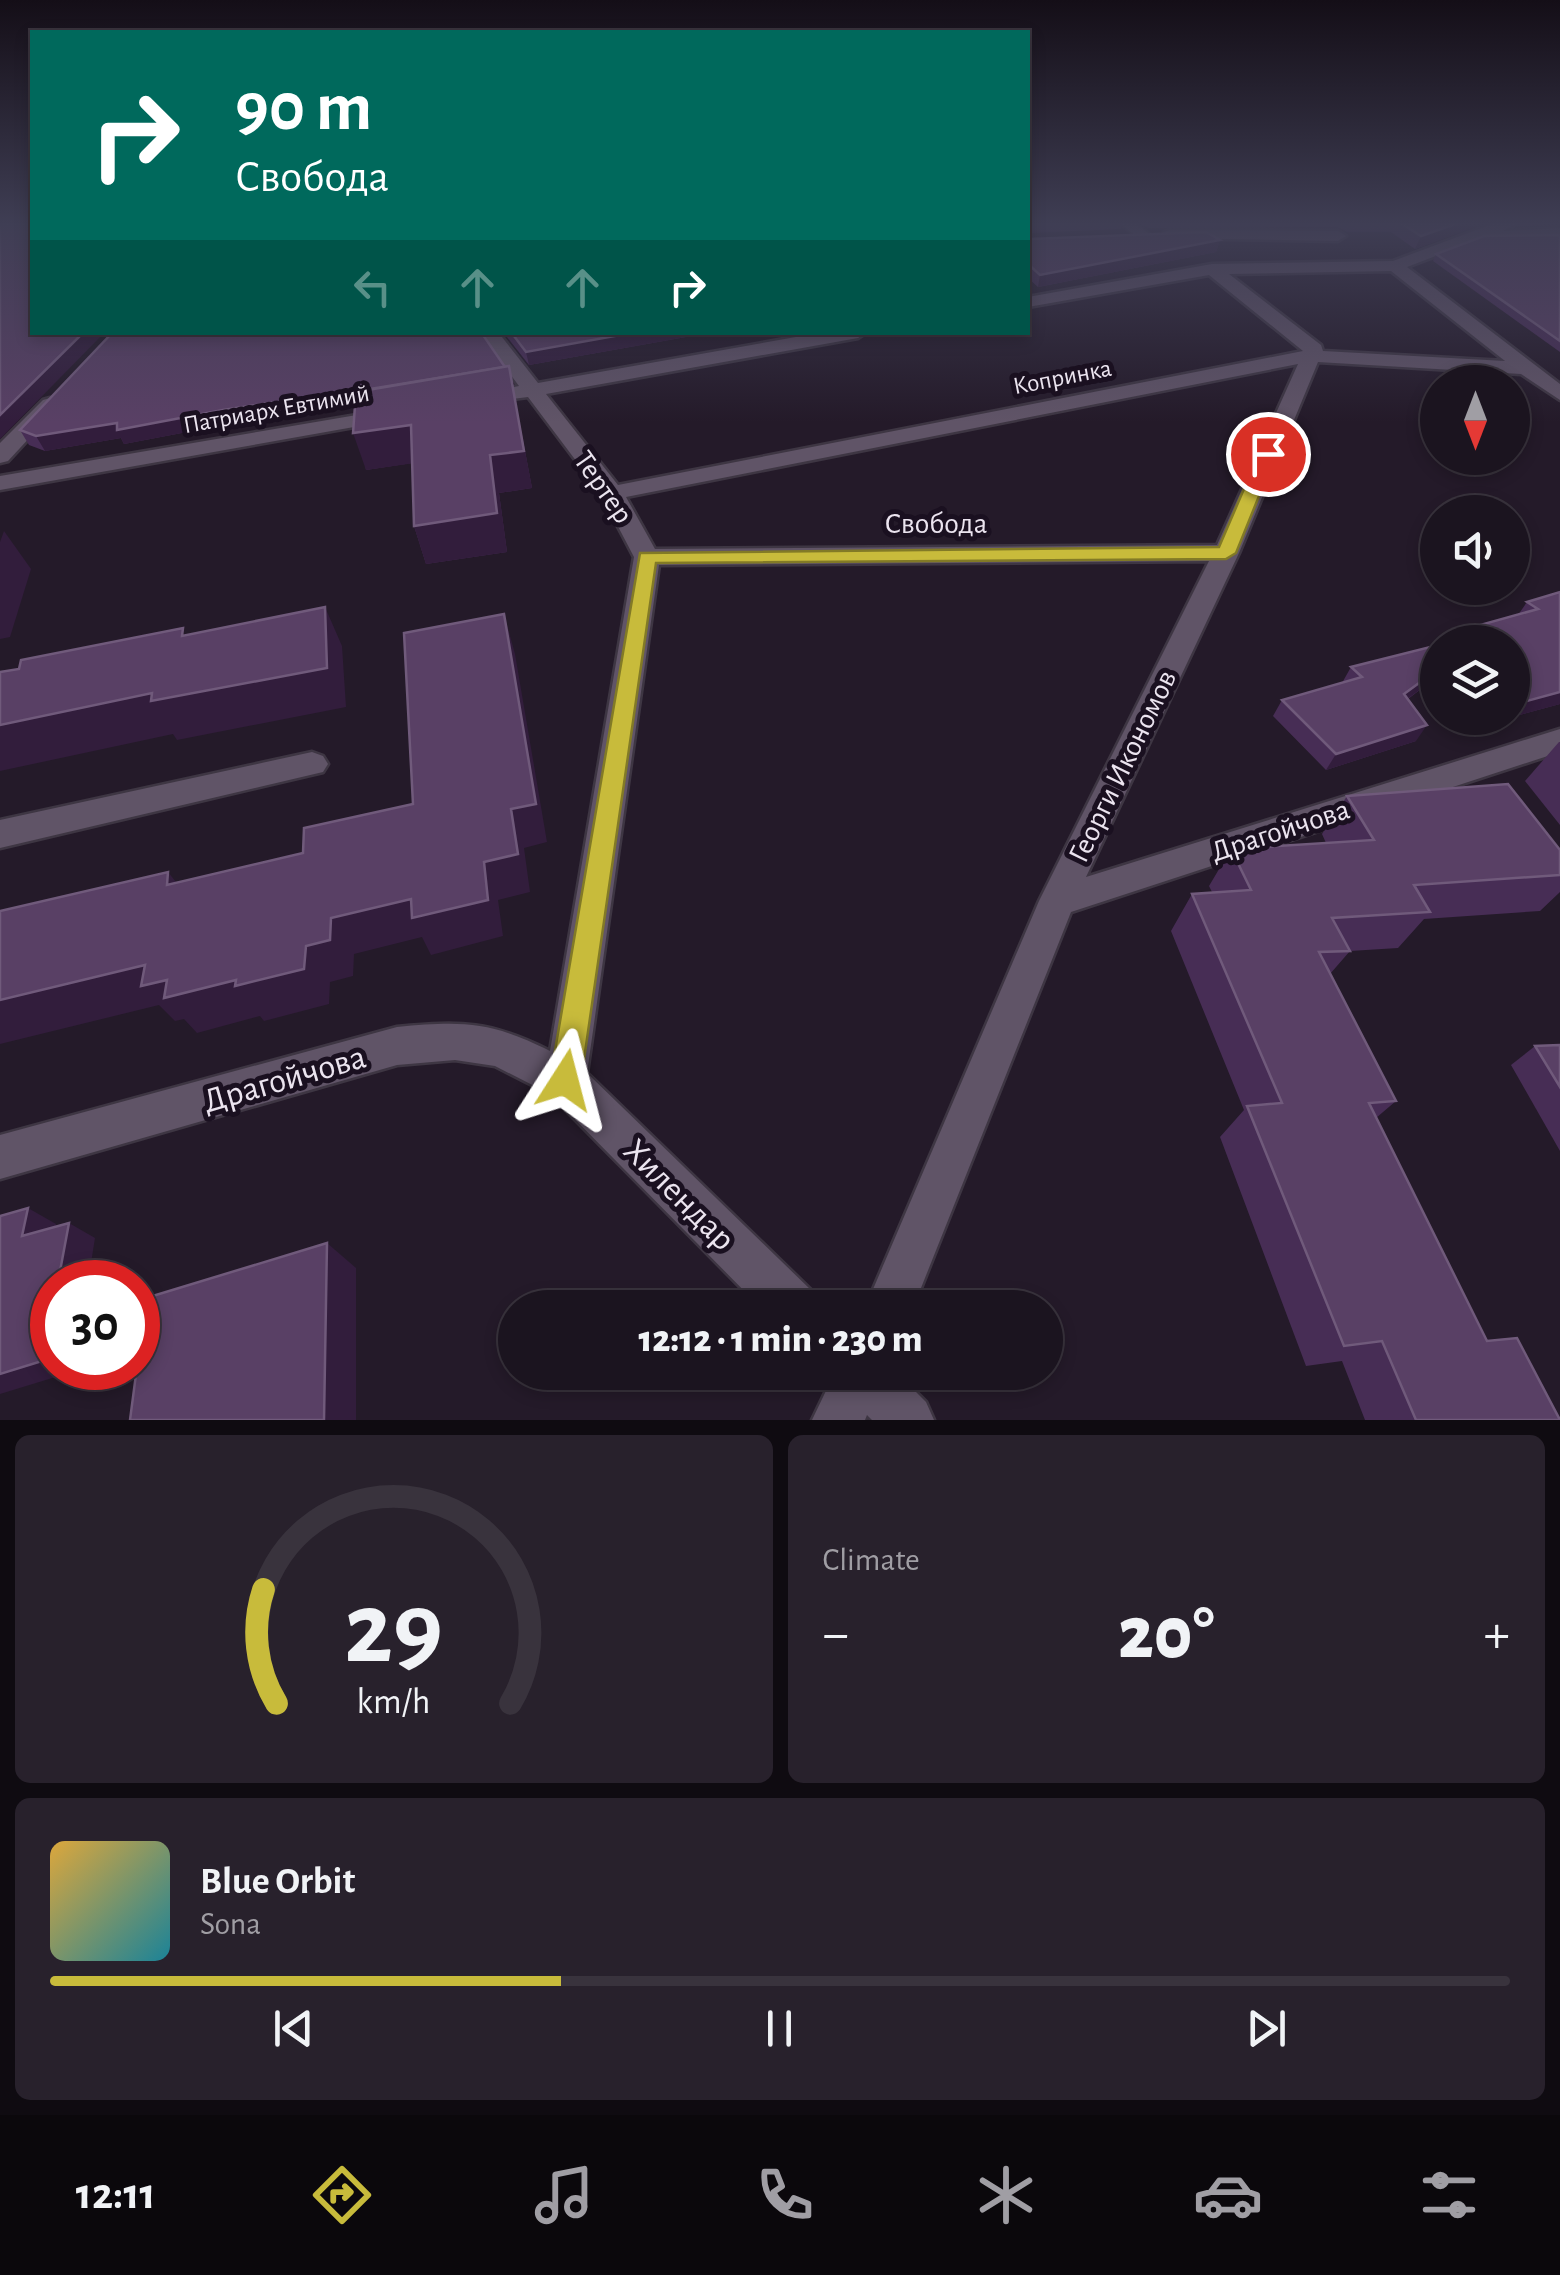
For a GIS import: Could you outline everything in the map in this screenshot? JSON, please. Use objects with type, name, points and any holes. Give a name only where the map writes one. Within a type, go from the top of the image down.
[{"type":"street","points":[[1030,302],[1099,289]]},
{"type":"street","points":[[1238,289],[1314,349],[1309,356]]},
{"type":"street","points":[[1426,289],[1522,365]]},
{"type":"street","name":"Тертер","points":[[490,335],[612,493],[647,558],[565,1080]]},
{"type":"street","points":[[457,404],[841,335]]},
{"type":"street","name":"Копринка","points":[[612,493],[1309,356],[1472,365]]},
{"type":"street","name":"Георги Икономов","points":[[896,1290],[1057,901],[1226,553],[1309,356]]},
{"type":"street","points":[[1530,371],[1560,394]]},
{"type":"street","points":[[0,456],[66,388]]},
{"type":"street","name":"Патриарх Евтимий","points":[[0,483],[419,410]]},
{"type":"street","name":"Свобода","points":[[647,558],[1226,553]]},
{"type":"street","name":"Драгойчова","points":[[1057,901],[1560,740]]},
{"type":"street","points":[[0,834],[312,764]]},
{"type":"street","name":"Драгойчова","points":[[0,1158],[397,1046],[455,1041],[500,1047],[565,1080]]},
{"type":"street","name":"Хилендар","points":[[565,1080],[777,1290]]},
{"type":"street","points":[[838,1420],[853,1390]]},
{"type":"street","points":[[878,1390],[908,1420]]},
{"type":"building","points":[[0,289],[30,289],[30,335],[81,335],[0,415]]},
{"type":"building","points":[[1486,289],[1560,289],[1560,341]]},
{"type":"building","points":[[110,335],[483,335],[505,367],[117,430],[117,423],[36,436],[20,430]]},
{"type":"building","points":[[513,335],[620,335],[526,352]]},
{"type":"building","points":[[509,366],[524,451],[490,455],[497,513],[414,526],[411,425],[353,433],[356,392]]},
{"type":"building","points":[[1560,592],[1560,692],[1530,700],[1530,625],[1480,625],[1538,609],[1530,601]]},
{"type":"building","points":[[325,607],[327,668],[151,701],[152,693],[0,725],[0,672],[19,669],[21,660],[183,628],[182,636]]},
{"type":"building","points":[[504,614],[536,804],[511,809],[518,854],[484,862],[488,900],[412,918],[411,899],[331,918],[330,940],[306,946],[304,969],[235,986],[236,980],[164,998],[167,980],[141,986],[145,965],[0,1000],[0,911],[168,872],[167,885],[303,853],[304,828],[413,804],[404,633]]},
{"type":"building","points":[[1420,650],[1420,682],[1404,694],[1420,716],[1420,727],[1336,754],[1282,700],[1362,677],[1351,667]]},
{"type":"building","points":[[1508,784],[1560,850],[1560,875],[1414,885],[1430,912],[1332,918],[1350,951],[1319,952],[1396,1101],[1369,1103],[1487,1341],[1517,1338],[1560,1420],[1416,1420],[1382,1341],[1344,1346],[1247,1106],[1282,1103],[1192,894],[1251,890],[1231,849],[1374,840],[1347,796]]},
{"type":"building","points":[[1560,1045],[1560,1087],[1535,1046]]},
{"type":"building","points":[[28,1208],[22,1236],[69,1223],[62,1260],[30,1260],[30,1365],[0,1374],[0,1216]]},
{"type":"building","points":[[327,1243],[324,1420],[130,1420],[134,1390],[160,1390],[160,1294]]},
{"type":"route","points":[[565,1080],[647,558],[1226,553],[1268,454]]}]
